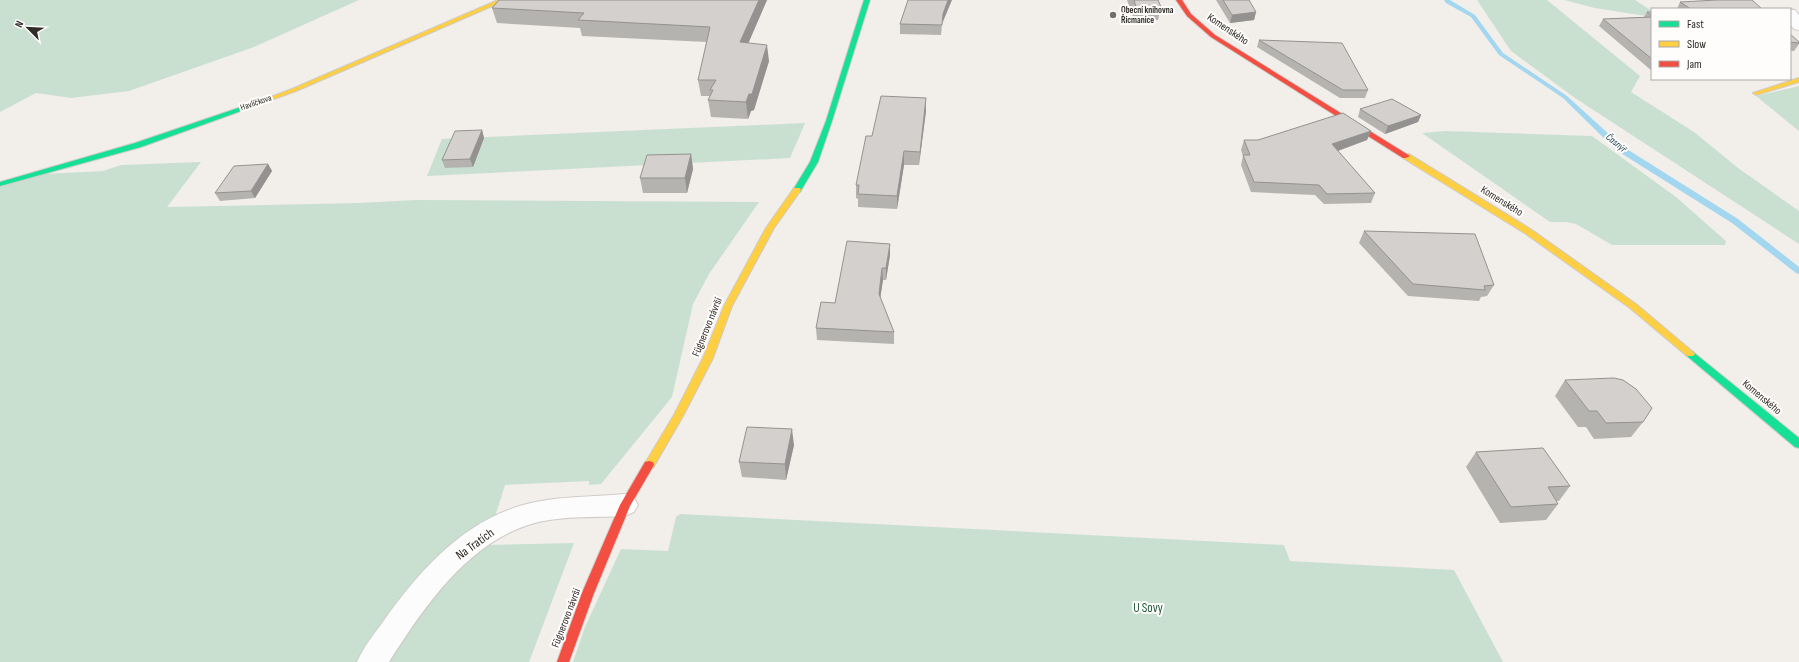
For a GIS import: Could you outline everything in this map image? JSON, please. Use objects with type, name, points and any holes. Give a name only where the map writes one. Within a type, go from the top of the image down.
[{"type":"street","name":"Havlíčkova","points":[[0,184],[138,145],[294,90],[503,0]]},
{"type":"street","name":"Fügnerovo návrší","points":[[563,662],[588,593],[625,505],[678,416],[708,358],[728,306],[770,228],[814,162],[829,121],[867,0]]},
{"type":"street","name":"Komenského","points":[[1179,0],[1182,7],[1195,21],[1213,36],[1529,232],[1633,306],[1799,444]]},
{"type":"street","points":[[1791,14],[1799,26]]},
{"type":"street","points":[[1756,93],[1799,80]]},
{"type":"street","name":"Na Tratích","points":[[372,662],[395,628],[436,577],[462,550],[486,533],[522,516],[537,513],[625,505]]},
{"type":"green space","points":[[0,0],[359,0],[254,47],[129,91],[71,98],[36,93],[0,112]]},
{"type":"green space","points":[[1477,0],[1547,0],[1640,76],[1631,92],[1694,132],[1738,168],[1799,211],[1799,244],[1575,98],[1511,51]]},
{"type":"green space","points":[[1564,0],[1635,0],[1651,10],[1651,17],[1595,8]]},
{"type":"green space","points":[[1799,86],[1799,131],[1756,96]]},
{"type":"green space","points":[[805,123],[790,158],[427,176],[442,139]]},
{"type":"green space","points":[[1445,131],[1592,136],[1676,197],[1726,241],[1725,245],[1612,245],[1576,224],[1566,222],[1550,222],[1422,133]]},
{"type":"green space","points":[[201,162],[167,207],[359,203],[416,200],[759,202],[709,274],[693,304],[672,397],[601,484],[589,485],[589,481],[505,485],[486,545],[574,543],[529,662],[0,662],[0,186],[42,174],[103,171],[121,165]]},
{"type":"green space","name":"U Sovy","points":[[680,514],[1284,545],[1290,561],[1454,570],[1503,662],[573,662],[585,627],[621,549],[668,551],[676,517]]},
{"type":"building","points":[[499,0],[759,0],[740,42],[767,45],[752,94],[749,94],[746,102],[708,100],[713,90],[710,90],[716,80],[698,80],[710,27],[578,20],[584,13],[492,8]]},
{"type":"building","points":[[908,0],[948,0],[943,14],[942,25],[900,24]]},
{"type":"building","points":[[1134,0],[1158,0],[1161,7],[1136,7]]},
{"type":"building","points":[[1223,0],[1249,0],[1256,12],[1232,15]]},
{"type":"building","points":[[1752,0],[1761,8],[1689,8],[1680,2]]},
{"type":"building","points":[[1651,17],[1651,58],[1603,19]]},
{"type":"building","points":[[1791,35],[1799,42],[1791,42]]},
{"type":"building","points":[[1259,40],[1342,43],[1368,90],[1343,90]]},
{"type":"building","points":[[881,96],[926,98],[920,152],[904,151],[897,196],[858,194],[859,185],[856,185],[866,136],[872,136]]},
{"type":"building","points":[[1392,99],[1421,115],[1388,126],[1360,109]]},
{"type":"building","points":[[1343,113],[1371,131],[1332,144],[1375,193],[1327,194],[1319,185],[1254,182],[1243,155],[1250,155],[1244,140],[1258,140]]},
{"type":"building","points":[[482,130],[470,159],[442,160],[455,131]]},
{"type":"building","points":[[691,154],[685,178],[640,178],[647,155]]},
{"type":"building","points":[[268,164],[251,191],[215,193],[234,166]]},
{"type":"building","points":[[1364,231],[1475,234],[1494,285],[1484,286],[1485,290],[1413,284]]},
{"type":"building","points":[[847,241],[890,244],[886,268],[882,268],[879,294],[894,332],[816,328],[821,302],[835,303]]},
{"type":"building","points":[[1614,378],[1623,380],[1636,389],[1652,408],[1643,422],[1606,423],[1597,411],[1589,411],[1565,380]]},
{"type":"building","points":[[747,427],[792,429],[785,464],[739,462]]},
{"type":"building","points":[[1543,448],[1570,486],[1548,487],[1558,504],[1511,507],[1476,452]]},
{"type":"waterway","name":"Časnýř","points":[[1447,0],[1473,16],[1501,54],[1565,97],[1619,148],[1735,221],[1799,271]]},
{"type":"traffic: fast","points":[[797,190],[814,162],[829,121],[867,0]]},
{"type":"traffic: fast","points":[[0,184],[138,145],[250,106]]},
{"type":"traffic: fast","points":[[1690,354],[1799,444]]},
{"type":"traffic: slow","points":[[250,106],[294,90],[503,0]]},
{"type":"traffic: slow","points":[[1756,93],[1799,80]]},
{"type":"traffic: slow","points":[[1406,156],[1529,232],[1633,306],[1690,354]]},
{"type":"traffic: slow","points":[[649,465],[678,416],[708,358],[728,306],[770,228],[797,190]]},
{"type":"traffic: jam","points":[[1179,0],[1189,15],[1213,36],[1406,156]]},
{"type":"traffic: jam","points":[[563,662],[588,593],[625,505],[649,465]]},
{"type":"place","name":"Obecní knihovna Řícmanice","points":[[1113,15]]}]
